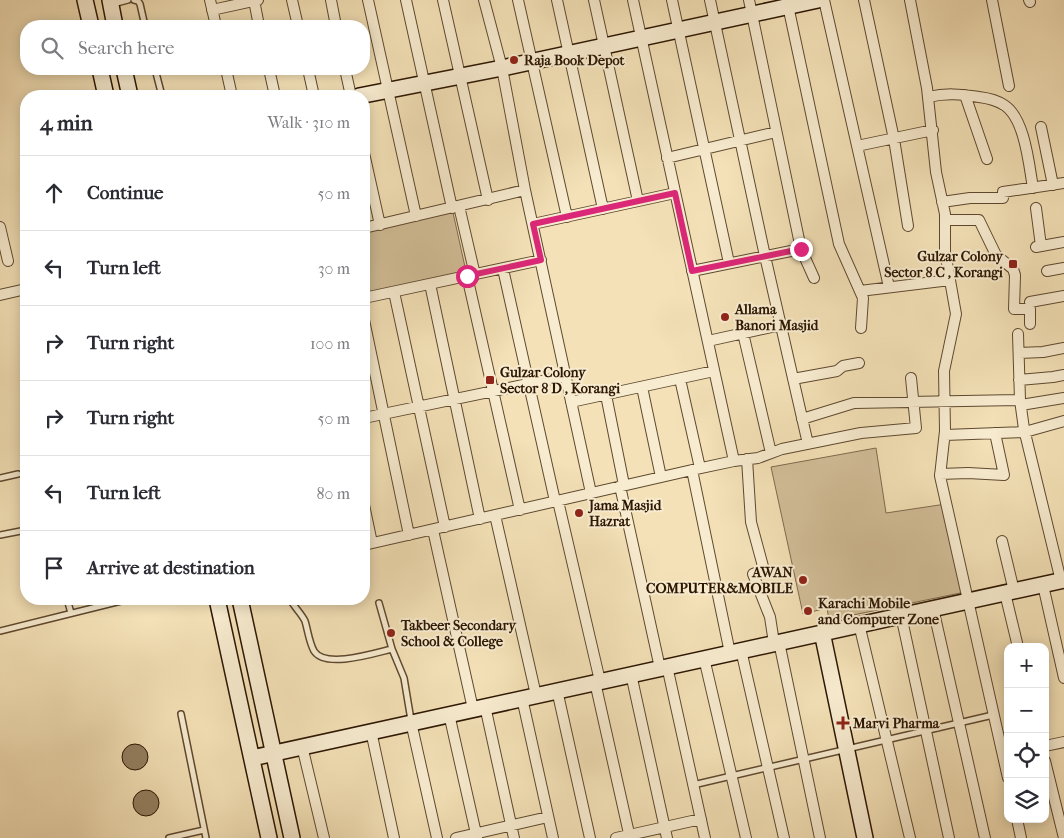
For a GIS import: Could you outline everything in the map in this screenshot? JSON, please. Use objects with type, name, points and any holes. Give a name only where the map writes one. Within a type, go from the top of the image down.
[{"type":"street","points":[[85,0],[90,20]]},
{"type":"street","points":[[215,20],[211,5],[255,0],[259,20]]},
{"type":"street","points":[[292,0],[297,20]]},
{"type":"street","points":[[331,0],[335,20]]},
{"type":"street","points":[[368,0],[416,216]]},
{"type":"street","points":[[406,0],[471,275],[493,391],[520,510]]},
{"type":"street","points":[[443,0],[488,200]]},
{"type":"street","points":[[484,0],[502,68],[525,190],[590,493]]},
{"type":"street","points":[[518,0],[567,217]]},
{"type":"street","points":[[557,0],[604,209]]},
{"type":"street","points":[[594,0],[638,201]]},
{"type":"street","points":[[633,0],[734,461]]},
{"type":"street","points":[[672,0],[729,264]]},
{"type":"street","points":[[710,0],[780,325],[808,444]]},
{"type":"street","points":[[370,94],[502,68],[715,22],[750,7],[818,0]]},
{"type":"street","points":[[824,0],[889,287]]},
{"type":"street","points":[[864,0],[894,138],[908,226]]},
{"type":"street","points":[[910,0],[933,130],[936,172],[945,220],[945,252],[956,314],[944,371],[945,435],[940,474],[993,715],[1004,752]]},
{"type":"street","points":[[992,0],[1009,86]]},
{"type":"street","points":[[112,3],[114,20]]},
{"type":"street","points":[[788,3],[839,244],[863,298],[861,328]]},
{"type":"street","points":[[750,7],[801,249],[814,278]]},
{"type":"street","points":[[101,75],[105,90]]},
{"type":"street","points":[[125,75],[129,90]]},
{"type":"street","points":[[227,75],[231,90]]},
{"type":"street","points":[[270,75],[274,90]]},
{"type":"street","points":[[309,75],[313,90]]},
{"type":"street","points":[[346,75],[350,90]]},
{"type":"street","points":[[928,97],[946,93],[982,97],[1003,104],[1013,114],[1022,130],[1034,188]]},
{"type":"street","points":[[965,95],[987,159]]},
{"type":"street","points":[[942,202],[970,198],[1003,198],[1003,192],[1059,184],[1041,127]]},
{"type":"street","points":[[857,146],[933,130]]},
{"type":"street","points":[[667,158],[776,132]]},
{"type":"street","points":[[370,180],[380,225]]},
{"type":"street","points":[[370,227],[525,190]]},
{"type":"street","points":[[533,224],[675,193]]},
{"type":"street","points":[[1036,208],[1038,247],[1064,242]]},
{"type":"street","points":[[945,220],[979,220],[996,255],[1013,269],[1015,275],[1014,309],[1030,309],[1030,324]]},
{"type":"street","points":[[0,231],[8,261]]},
{"type":"street","points":[[692,271],[801,249]]},
{"type":"street","points":[[370,297],[541,260]]},
{"type":"street","points":[[1047,271],[1064,268]]},
{"type":"street","points":[[503,269],[630,836]]},
{"type":"street","points":[[860,291],[950,280]]},
{"type":"street","points":[[430,284],[480,519]]},
{"type":"street","points":[[0,295],[20,290]]},
{"type":"street","points":[[394,292],[445,527]]},
{"type":"street","points":[[1030,302],[1064,296]]},
{"type":"street","points":[[708,341],[780,325]]},
{"type":"street","points":[[743,333],[771,453]]},
{"type":"street","points":[[252,758],[1062,580],[1025,432],[1020,403],[1018,334]]},
{"type":"street","points":[[1019,353],[1043,352],[1064,348]]},
{"type":"street","points":[[370,350],[409,535]]},
{"type":"street","points":[[793,379],[837,371],[843,366],[860,363]]},
{"type":"street","points":[[571,402],[714,371]]},
{"type":"street","points":[[1020,380],[1064,375]]},
{"type":"street","points":[[370,417],[566,376]]},
{"type":"street","points":[[370,544],[696,469],[758,458],[808,444],[861,433],[916,428],[910,378]]},
{"type":"street","points":[[680,379],[696,469],[736,651],[768,768],[784,838]]},
{"type":"street","points":[[642,387],[661,477]]},
{"type":"street","points":[[606,395],[622,486],[705,838]]},
{"type":"street","points":[[802,419],[854,403],[945,401],[1020,403],[1064,398]]},
{"type":"street","points":[[945,435],[1025,432],[1064,421]]},
{"type":"street","points":[[940,474],[1004,475],[995,433]]},
{"type":"street","points":[[748,459],[751,522],[764,570],[753,574],[770,617],[804,759],[820,838]]},
{"type":"street","points":[[495,515],[553,838]]},
{"type":"street","points":[[433,530],[514,838]]},
{"type":"street","points":[[1002,541],[1017,643]]},
{"type":"street","points":[[1043,584],[1064,678]]},
{"type":"street","points":[[218,605],[269,838]]},
{"type":"street","points":[[241,605],[292,838]]},
{"type":"street","points":[[933,608],[985,838]]},
{"type":"street","points":[[901,615],[948,838]]},
{"type":"street","points":[[859,624],[910,838]]},
{"type":"street","points":[[822,632],[845,750],[865,838]]},
{"type":"street","points":[[704,658],[746,838]]},
{"type":"street","points":[[630,674],[667,838]]},
{"type":"street","points":[[557,690],[590,838]]},
{"type":"street","points":[[449,714],[476,836]]},
{"type":"street","points":[[411,722],[436,838]]},
{"type":"street","points":[[371,731],[394,838]]},
{"type":"street","points":[[1049,745],[1064,742]]},
{"type":"street","points":[[302,746],[324,838]]},
{"type":"street","points":[[1049,777],[1064,838]]},
{"type":"street","points":[[456,838],[476,836],[548,817]]},
{"type":"street","points":[[616,838],[701,819]]},
{"type":"street","points":[[1017,823],[1019,837]]},
{"type":"lane","points":[[112,3],[128,0]]},
{"type":"lane","points":[[134,0],[138,0],[144,20]]},
{"type":"lane","points":[[157,75],[160,90]]},
{"type":"lane","points":[[0,478],[18,474]]},
{"type":"lane","points":[[0,536],[20,531]]},
{"type":"lane","points":[[379,603],[392,649],[404,678],[411,722]]},
{"type":"lane","points":[[69,605],[71,613]]},
{"type":"lane","points":[[0,631],[104,605]]},
{"type":"lane","points":[[294,605],[304,620],[314,652],[320,657],[332,659],[350,658],[392,649]]},
{"type":"lane","points":[[180,714],[206,838]]},
{"type":"lane","points":[[693,785],[993,715]]},
{"type":"lane","points":[[168,838],[204,830]]},
{"type":"shaded area","points":[[452,208],[467,276],[371,297],[370,227]]},
{"type":"shaded area","points":[[876,448],[886,513],[946,504],[965,592],[829,620],[827,608],[803,614],[771,467]]},
{"type":"building","points":[[135,744],[144,748],[148,757],[144,766],[135,770],[126,766],[122,757],[126,748]]},
{"type":"building","points":[[146,790],[155,794],[159,803],[155,812],[146,816],[137,812],[133,803],[137,794]]},
{"type":"place","name":"Raja Book Depot","points":[[514,60]]},
{"type":"place","name":"Gulzar Colony Sector 8 C , Korangi","points":[[1013,264]]},
{"type":"place","name":"Allama Banori Masjid","points":[[725,317]]},
{"type":"place","name":"Gulzar Colony Sector 8 D , Korangi","points":[[490,380]]},
{"type":"place","name":"Jama Masjid Hazrat","points":[[579,513]]},
{"type":"place","name":"AWAN COMPUTER&MOBILE","points":[[803,580]]},
{"type":"place","name":"Karachi Mobile and Computer Zone","points":[[808,611]]},
{"type":"place","name":"Takbeer Secondary School & College","points":[[391,633]]},
{"type":"place","name":"Marvi Pharma","points":[[843,723]]},
{"type":"route","points":[[467,276],[541,260],[533,224],[675,193],[692,271],[801,249]]}]
